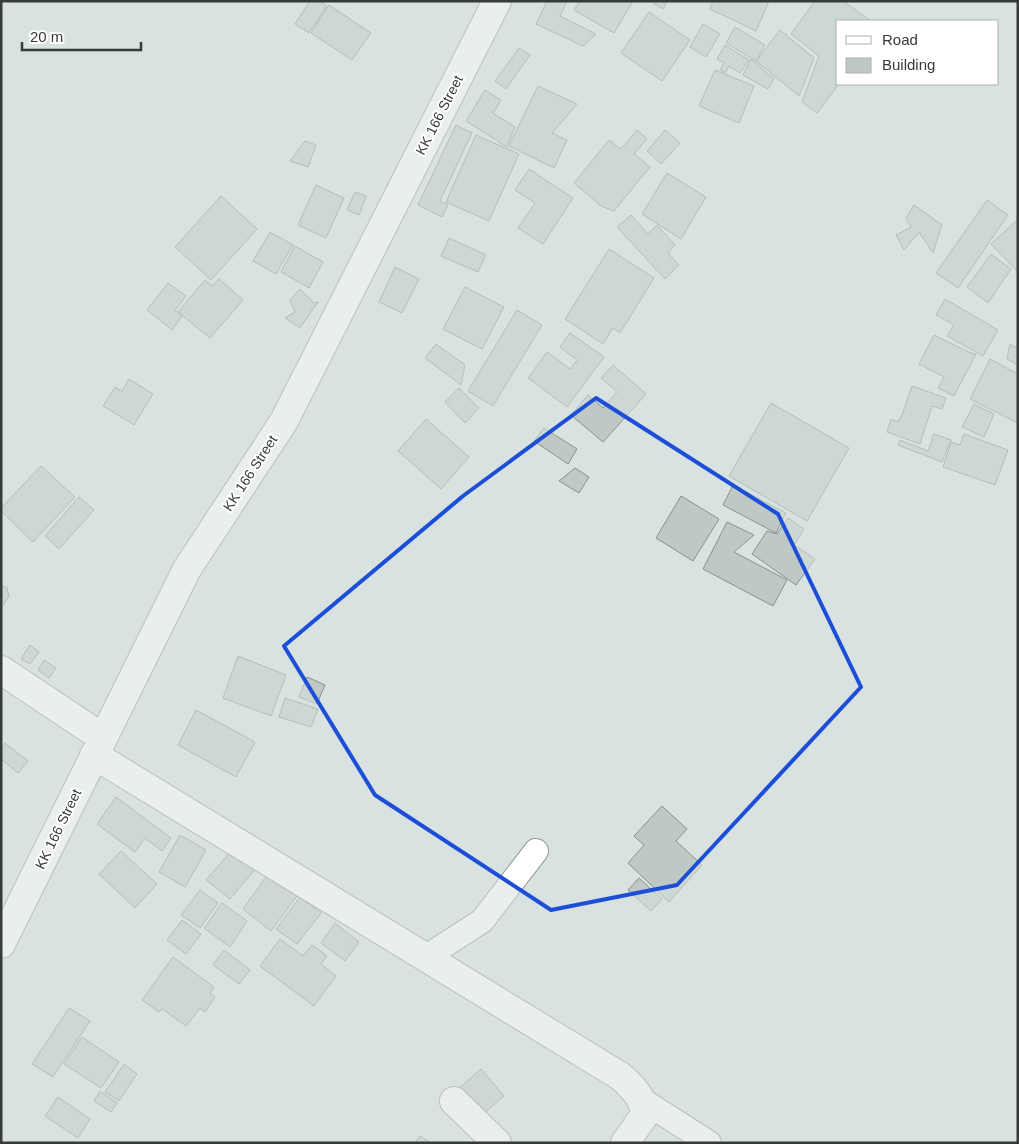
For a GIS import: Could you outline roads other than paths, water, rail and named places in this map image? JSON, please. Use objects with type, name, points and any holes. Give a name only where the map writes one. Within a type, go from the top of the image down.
[{"type":"street","name":"KK 166 Street","points":[[1,944],[187,569],[284,421],[496,1]]},
{"type":"street","points":[[1,670],[99,747],[426,956],[620,1076],[634,1088],[642,1100],[646,1113],[625,1143]]},
{"type":"street","points":[[454,1101],[497,1143]]},
{"type":"lane","points":[[426,956],[482,921],[536,851]]},
{"type":"lane","points":[[642,1100],[709,1143]]}]
